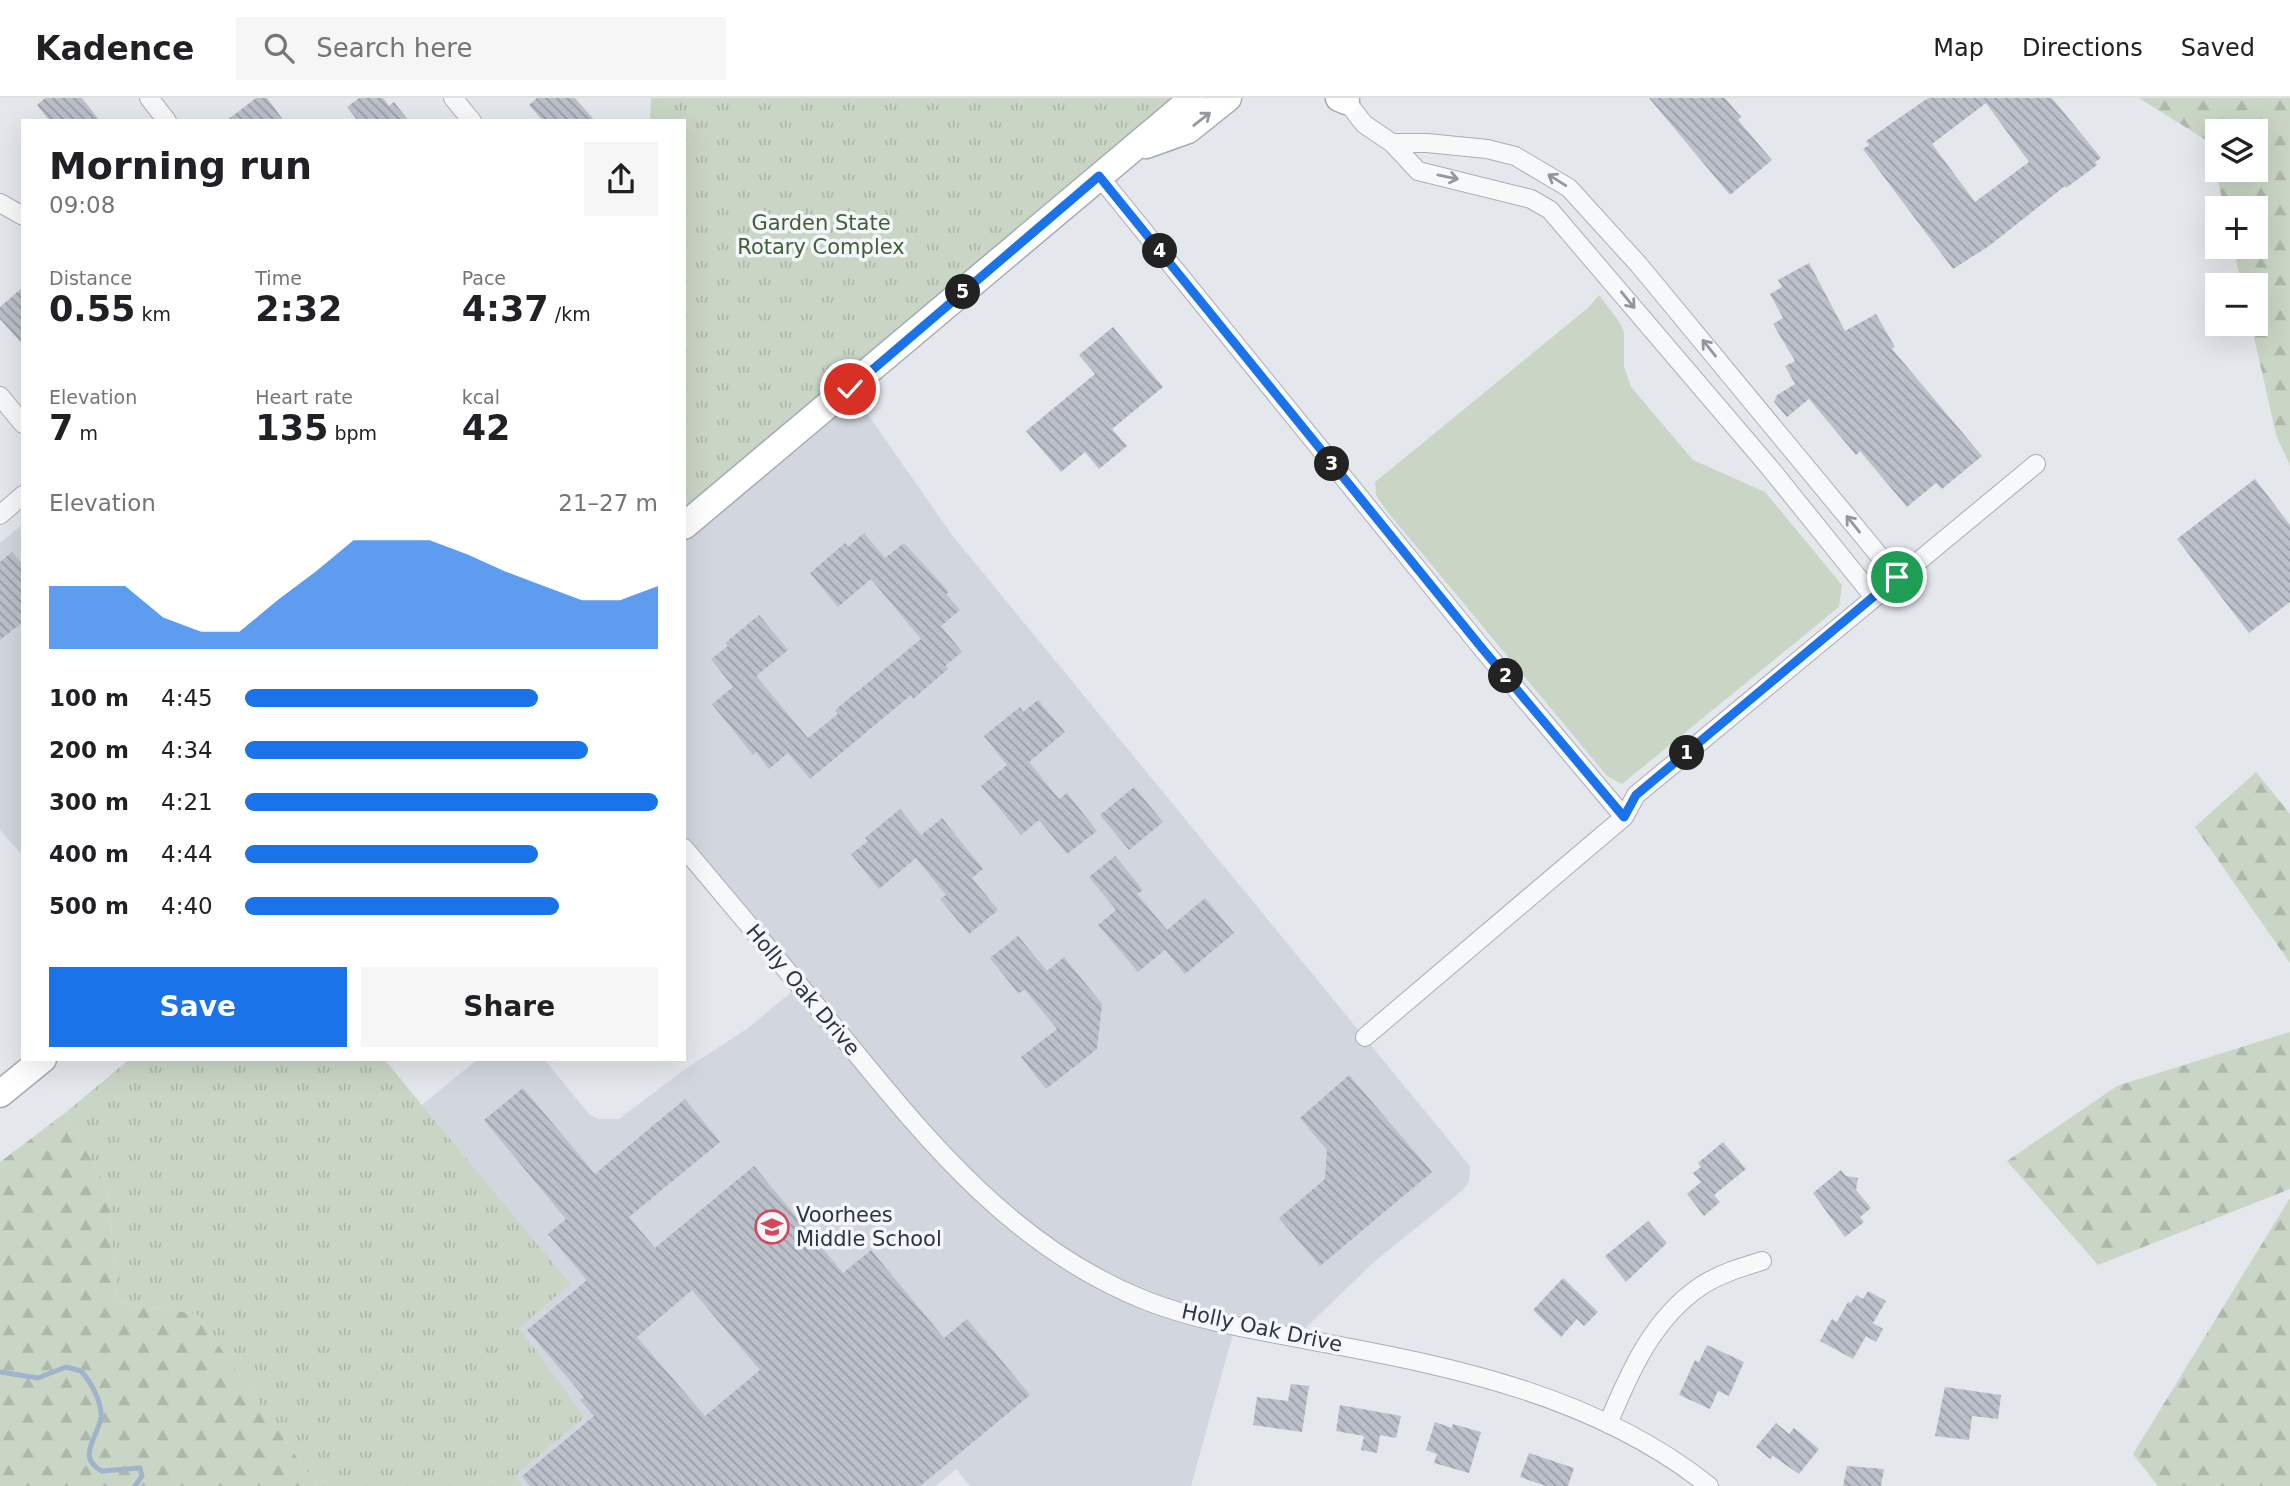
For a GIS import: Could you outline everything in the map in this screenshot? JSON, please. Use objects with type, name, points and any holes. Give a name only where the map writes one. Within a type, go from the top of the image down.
[{"type":"main road","points":[[686,524],[1193,98]]},
{"type":"main road","points":[[1128,152],[1188,130],[1228,98]]},
{"type":"main road","points":[[0,1094],[41,1061]]},
{"type":"street","points":[[149,98],[165,119]]},
{"type":"street","points":[[453,98],[470,119]]},
{"type":"street","points":[[1343,99],[1364,124],[1392,143],[1418,171],[1531,199],[1550,210],[1773,473],[1873,596]]},
{"type":"street","points":[[1392,143],[1487,149],[1515,156],[1569,188],[1684,317],[1897,577]]},
{"type":"street","points":[[1099,176],[1481,647],[1624,817]]},
{"type":"street","points":[[0,203],[21,215]]},
{"type":"street","points":[[1658,338],[1684,317]]},
{"type":"street","points":[[0,396],[21,422]]},
{"type":"street","points":[[1773,473],[1795,453]]},
{"type":"street","points":[[1365,1037],[1624,817],[1636,795],[1873,596],[2036,464]]},
{"type":"street","points":[[0,515],[21,497]]},
{"type":"street","name":"Holly Oak Drive","points":[[686,850],[931,1144],[1006,1216],[1070,1261],[1145,1300],[1208,1321],[1381,1353],[1490,1378],[1543,1395],[1608,1424],[1677,1460],[1709,1486]]},
{"type":"street","points":[[1608,1424],[1633,1363],[1671,1312],[1701,1285],[1762,1261]]},
{"type":"shaded area","points":[[850,389],[952,535],[1470,1166],[1469,1181],[1463,1190],[1374,1262],[1296,1337],[1235,1326],[1191,1486],[970,1486],[956,1469],[936,1486],[523,1486],[515,1476],[585,1417],[518,1328],[569,1284],[422,1105],[476,1061],[546,1061],[589,1114],[598,1119],[619,1119],[684,1070],[748,1028],[799,986],[686,850],[686,524]]},
{"type":"shaded area","points":[[21,526],[21,854],[0,830],[0,543]]},
{"type":"green space","name":"Garden State Rotary Complex","points":[[651,98],[1193,98],[686,524],[686,119],[650,119]]},
{"type":"green space","points":[[2139,98],[2290,98],[2290,465],[2277,438],[2254,336],[2268,336],[2268,273],[2239,273],[2236,259],[2268,259],[2268,196],[2221,196],[2218,182],[2268,182],[2268,119],[2205,119],[2205,139]]},
{"type":"green space","points":[[1599,295],[1624,332],[1624,367],[1631,387],[1693,460],[1765,492],[1842,585],[1839,607],[1622,784],[1607,776],[1386,510],[1376,495],[1375,482],[1589,307]]},
{"type":"green space","points":[[2256,772],[2290,814],[2290,963],[2195,827]]},
{"type":"green space","points":[[2290,1032],[2290,1189],[2098,1265],[2007,1161],[2117,1086]]},
{"type":"green space","points":[[128,1061],[386,1061],[570,1284],[519,1328],[585,1417],[515,1476],[523,1486],[317,1486],[197,1314],[117,1302],[108,1189],[65,1113]]},
{"type":"green space","points":[[65,1113],[108,1189],[117,1302],[197,1314],[317,1486],[0,1486],[0,1162]]},
{"type":"green space","points":[[2290,1198],[2290,1486],[2158,1486],[2133,1454]]},
{"type":"building","points":[[45,98],[82,98],[98,119],[48,119],[37,105]]},
{"type":"building","points":[[256,98],[267,98],[283,119],[229,119]]},
{"type":"building","points":[[359,98],[383,98],[389,106],[394,102],[407,119],[356,119],[347,107]]},
{"type":"building","points":[[537,98],[575,98],[593,119],[541,119],[529,105]]},
{"type":"building","points":[[1649,98],[1725,98],[1741,117],[1738,120],[1772,160],[1730,195]]},
{"type":"building","points":[[1928,98],[2052,98],[2101,158],[2095,162],[2097,165],[2066,188],[2065,186],[1989,246],[1953,269],[1863,149],[1869,145],[1866,141]],"holes":[[[1986,103],[2029,162],[1975,202],[1932,144]]]},
{"type":"building","points":[[1809,263],[1845,331],[1876,314],[1895,347],[1892,349],[1982,456],[1942,489],[1936,483],[1907,507],[1860,451],[1856,455],[1809,399],[1787,417],[1774,402],[1777,395],[1795,384],[1785,366],[1795,361],[1773,324],[1783,318],[1770,294],[1782,287],[1778,280]]},
{"type":"building","points":[[21,289],[21,343],[0,319],[0,307]]},
{"type":"building","points":[[1113,327],[1163,387],[1112,429],[1127,446],[1099,469],[1085,452],[1061,472],[1026,431],[1095,374],[1079,355]]},
{"type":"building","points":[[2255,479],[2290,525],[2290,602],[2249,633],[2177,539]]},
{"type":"building","points":[[864,533],[885,558],[904,543],[949,592],[946,594],[960,610],[941,626],[962,652],[945,666],[948,669],[913,699],[911,695],[810,779],[788,753],[769,769],[756,752],[753,755],[712,704],[733,687],[711,659],[728,646],[725,643],[759,615],[788,650],[756,676],[808,738],[838,714],[835,710],[921,639],[871,579],[838,607],[810,573],[845,543],[848,547]]},
{"type":"building","points":[[12,552],[21,563],[21,624],[0,640],[0,562]]},
{"type":"building","points":[[1038,700],[1065,732],[1029,762],[1059,799],[1067,793],[1097,831],[1067,854],[1039,820],[1021,835],[981,786],[1007,765],[984,736],[1020,707],[1023,712]]},
{"type":"building","points":[[1134,787],[1163,822],[1129,850],[1100,815]]},
{"type":"building","points":[[900,809],[921,835],[942,818],[983,869],[972,878],[998,910],[969,934],[940,899],[946,895],[916,858],[879,889],[851,854],[868,841],[865,838]]},
{"type":"building","points":[[1115,856],[1143,890],[1137,894],[1167,930],[1205,898],[1234,933],[1185,974],[1165,950],[1138,972],[1098,925],[1116,910],[1089,877]]},
{"type":"building","points":[[1018,936],[1047,971],[1064,957],[1102,1004],[1097,1049],[1046,1089],[1021,1057],[1057,1029],[1025,990],[1018,993],[990,958]]},
{"type":"building","points":[[1349,1075],[1432,1172],[1320,1266],[1279,1218],[1325,1179],[1327,1150],[1300,1118]]},
{"type":"building","points":[[523,1088],[595,1174],[685,1099],[720,1142],[629,1217],[655,1248],[754,1166],[843,1273],[871,1250],[944,1338],[967,1319],[1030,1395],[920,1486],[530,1486],[522,1476],[594,1416],[580,1400],[584,1397],[527,1330],[587,1280],[548,1234],[566,1219],[484,1120]],"holes":[[[692,1290],[760,1370],[705,1416],[637,1337]]]},
{"type":"building","points":[[1723,1142],[1746,1169],[1714,1195],[1720,1202],[1704,1216],[1687,1194],[1701,1182],[1693,1173],[1701,1167],[1698,1163]]},
{"type":"building","points":[[1841,1170],[1846,1176],[1858,1178],[1856,1190],[1871,1208],[1860,1217],[1864,1222],[1845,1237],[1813,1193]]},
{"type":"building","points":[[1648,1221],[1667,1243],[1626,1282],[1605,1256]]},
{"type":"building","points":[[1563,1278],[1598,1312],[1584,1326],[1577,1319],[1561,1337],[1533,1310]]},
{"type":"building","points":[[1868,1291],[1886,1301],[1873,1323],[1883,1329],[1876,1342],[1866,1336],[1853,1359],[1820,1341],[1832,1319],[1837,1322],[1848,1302],[1851,1303],[1856,1295],[1863,1299]]},
{"type":"building","points":[[1707,1345],[1744,1362],[1729,1396],[1718,1391],[1710,1409],[1679,1395],[1695,1360],[1699,1362]]},
{"type":"building","points":[[1291,1384],[1309,1386],[1302,1432],[1253,1425],[1257,1397],[1288,1401]]},
{"type":"building","points":[[1945,1387],[2001,1395],[1998,1419],[1972,1416],[1969,1440],[1935,1436]]},
{"type":"building","points":[[1340,1405],[1401,1416],[1396,1438],[1380,1435],[1377,1453],[1361,1450],[1364,1436],[1336,1431]]},
{"type":"building","points":[[1435,1422],[1452,1428],[1453,1424],[1481,1432],[1469,1473],[1434,1463],[1437,1454],[1426,1450]]},
{"type":"building","points":[[1776,1423],[1789,1434],[1794,1428],[1819,1449],[1799,1474],[1773,1456],[1770,1459],[1756,1447]]},
{"type":"building","points":[[1529,1453],[1574,1468],[1568,1486],[1546,1486],[1520,1477]]},
{"type":"building","points":[[1847,1466],[1884,1469],[1881,1486],[1843,1486]]},
{"type":"waterway","points":[[0,1372],[38,1378],[66,1367],[81,1371],[95,1392],[101,1411],[89,1453],[90,1459],[102,1471],[140,1468],[142,1476],[135,1486]]},
{"type":"place","name":"Voorhees Middle School","points":[[772,1227]]},
{"type":"route","points":[[850,389],[1099,176],[1481,647],[1624,817],[1636,795],[1897,577]]}]
